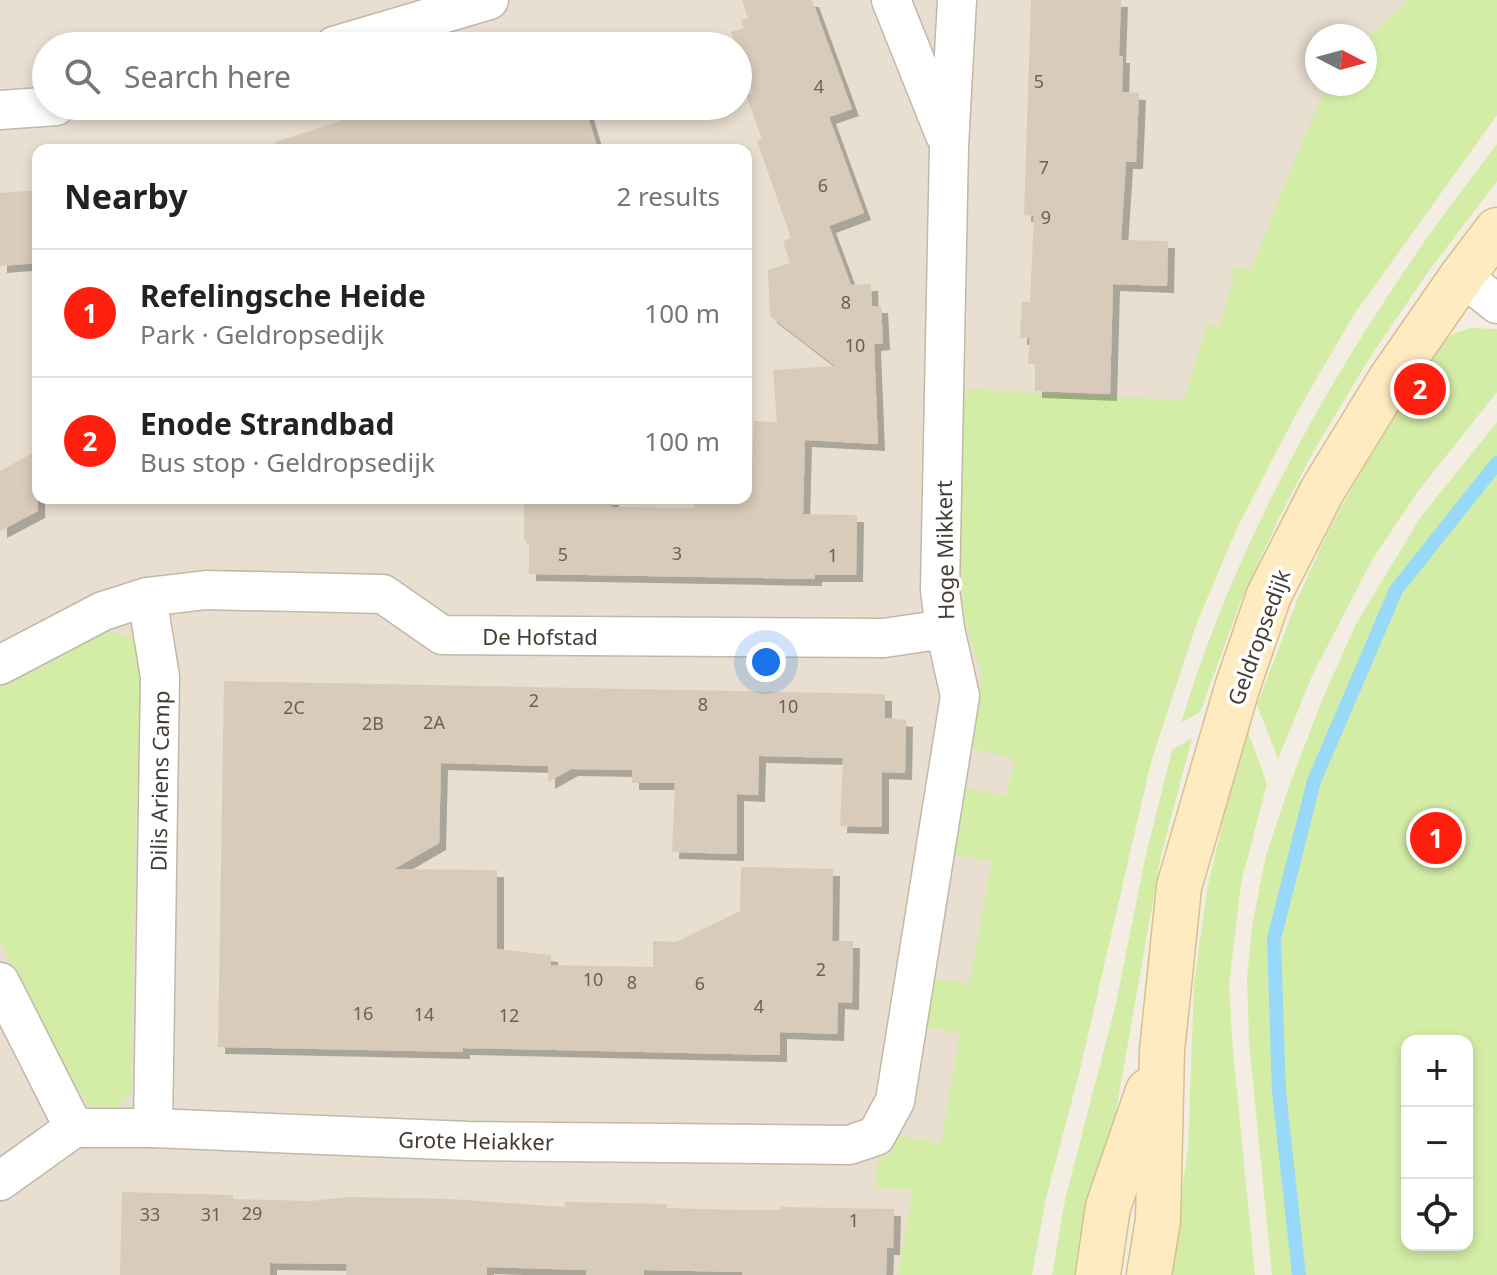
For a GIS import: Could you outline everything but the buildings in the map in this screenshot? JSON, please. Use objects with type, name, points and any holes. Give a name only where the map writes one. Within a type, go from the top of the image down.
[{"type":"street","points":[[381,32],[489,0]]},
{"type":"street","name":"Hoge Mikkert","points":[[891,0],[949,146]]},
{"type":"street","name":"Hoge Mikkert","points":[[876,1136],[895,1101],[960,696],[940,590],[949,146],[957,0]]},
{"type":"street","points":[[0,110],[32,108]]},
{"type":"street","name":"Geldropsedijk","points":[[1149,1275],[1158,1220],[1162,1051],[1179,887],[1237,688],[1269,595],[1322,491],[1390,380],[1497,230]]},
{"type":"street","points":[[1462,276],[1497,304]]},
{"type":"street","name":"De Hofstad","points":[[147,597],[206,590],[383,594],[442,635],[884,638],[945,629]]},
{"type":"street","points":[[0,665],[103,611],[147,597]]},
{"type":"street","name":"Dilis Ariens Camp","points":[[147,597],[160,677],[153,1128]]},
{"type":"street","points":[[0,982],[74,1128],[0,1181]]},
{"type":"street","name":"Geldropsedijk","points":[[1098,1275],[1108,1207],[1162,1051]]},
{"type":"street","name":"Grote Heiakker","points":[[74,1128],[153,1128],[468,1141],[849,1145],[876,1136]]},
{"type":"shaded area","points":[[0,0],[1497,0],[1170,456],[938,1275],[0,1275]]},
{"type":"green space","points":[[1409,0],[1497,0],[1497,115],[1353,316],[1295,416],[1237,528],[1196,625],[1151,762],[1080,1070],[1046,1198],[1032,1275],[897,1275],[913,1190],[876,1187],[877,1160],[891,1154],[897,1135],[941,1144],[960,1033],[917,1025],[926,977],[969,984],[992,861],[949,854],[964,787],[1006,796],[1015,759],[971,748],[981,673],[957,591],[963,389],[1184,400],[1207,325],[1220,326],[1235,268],[1251,269],[1323,96],[1377,96],[1377,29]]},
{"type":"green space","points":[[1497,144],[1497,181],[1428,272],[1369,359],[1312,454],[1241,601],[1200,712],[1181,723],[1201,663],[1249,544],[1307,430],[1407,267]]},
{"type":"green space","points":[[1471,328],[1497,329],[1497,392],[1419,490],[1372,560],[1313,674],[1278,759],[1257,705],[1297,600],[1328,532],[1412,383],[1440,343],[1455,333]]},
{"type":"green space","points":[[1497,422],[1497,1275],[1272,1275],[1249,1042],[1247,979],[1252,926],[1266,855],[1287,792],[1322,700],[1356,624],[1420,518]]},
{"type":"green space","points":[[108,631],[134,638],[143,674],[136,813],[131,1093],[117,1108],[87,1105],[0,943],[0,682],[62,648]]},
{"type":"green space","points":[[1248,732],[1267,784],[1241,883],[1229,985],[1255,1275],[1169,1275],[1188,1149],[1194,983],[1207,890],[1227,802]]},
{"type":"green space","points":[[1192,738],[1161,856],[1087,1275],[1052,1275],[1065,1200],[1116,1003],[1145,859],[1172,750]]},
{"type":"waterway","points":[[1299,1275],[1279,1092],[1274,939],[1314,781],[1396,590],[1497,463]]},
{"type":"place","name":"Enode Strandbad","points":[[1420,389]]},
{"type":"place","name":"Refelingsche Heide","points":[[1436,838]]}]
